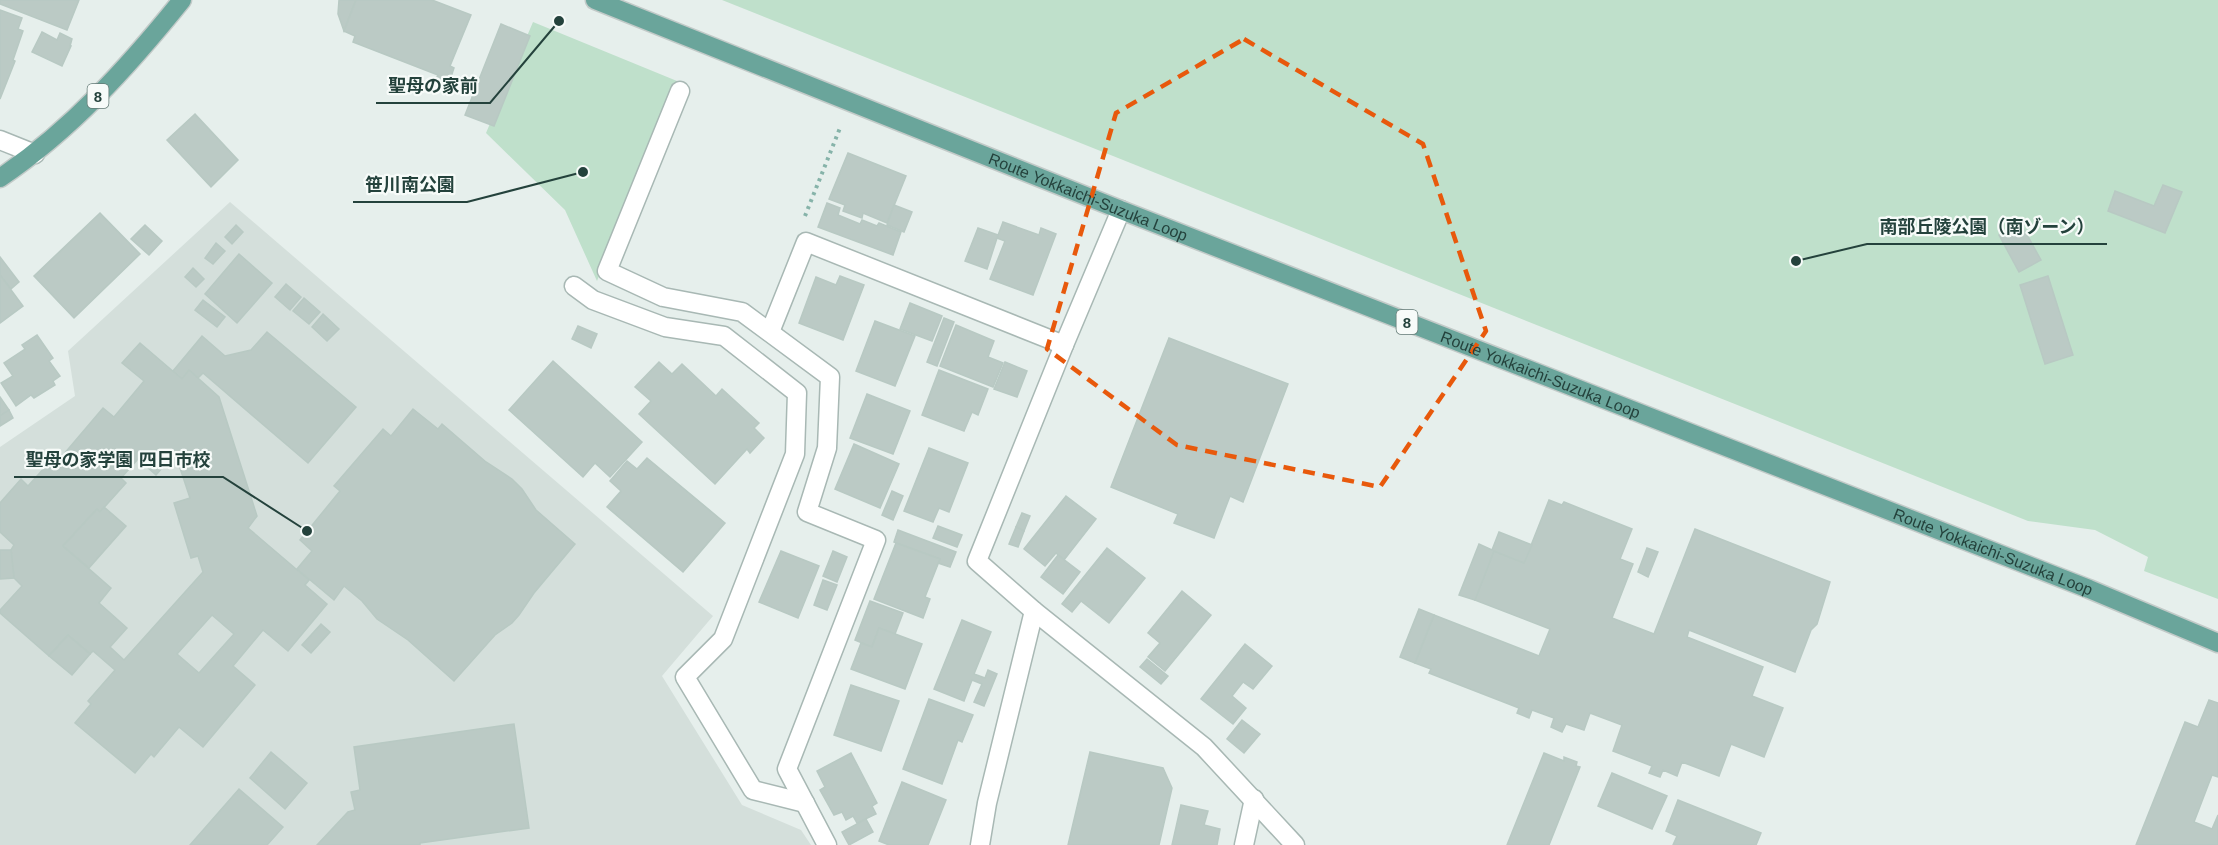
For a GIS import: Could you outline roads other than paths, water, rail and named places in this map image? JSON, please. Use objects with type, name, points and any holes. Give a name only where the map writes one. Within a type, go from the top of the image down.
[{"type":"main road","name":"8","points":[[0,178],[35,154],[84,110],[137,56],[182,0]]},
{"type":"main road","name":"Route Yokkaichi-Suzuka Loop","points":[[595,0],[1121,210],[2089,589],[2218,643]]},
{"type":"street","points":[[680,91],[607,271],[663,297],[742,312],[830,377],[827,448],[807,512],[876,540],[787,769],[827,845]]},
{"type":"street","points":[[0,140],[35,154]]},
{"type":"street","points":[[1121,210],[977,561],[1034,611],[1204,747],[1295,845]]},
{"type":"street","points":[[770,332],[806,242],[1064,345]]},
{"type":"street","points":[[574,285],[593,300],[665,327],[724,336],[797,393],[795,454],[723,639],[685,676],[753,790],[805,804]]},
{"type":"street","points":[[980,845],[987,803],[1034,611]]},
{"type":"street","points":[[1244,845],[1254,799]]},
{"type":"place","name":"聖母の家前","points":[[559,21]]},
{"type":"place","name":"笹川南公園","points":[[583,172]]},
{"type":"place","name":"南部丘陵公園（南ゾーン）","points":[[1796,261]]},
{"type":"place","name":"聖母の家学園 四日市校","points":[[307,531]]}]
